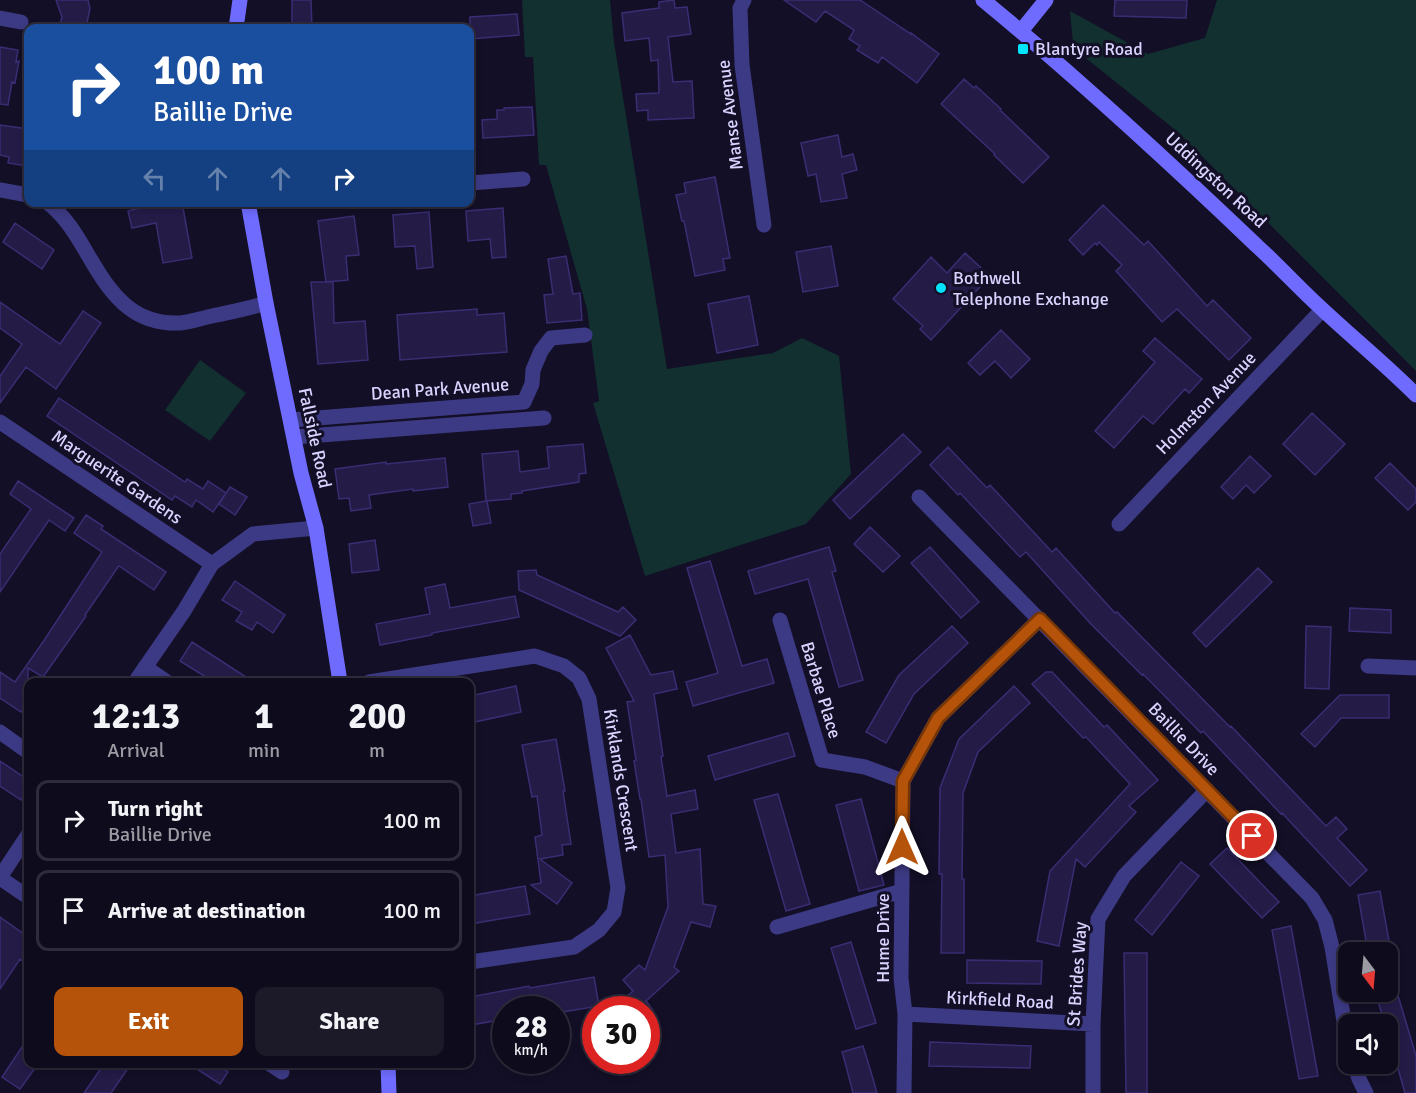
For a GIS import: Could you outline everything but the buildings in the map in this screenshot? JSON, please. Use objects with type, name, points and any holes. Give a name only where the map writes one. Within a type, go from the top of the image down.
[{"type":"street","points":[[237,24],[240,0]]},
{"type":"street","name":"Manse Avenue","points":[[744,0],[740,8],[742,65],[764,225]]},
{"type":"street","name":"Uddingston Road","points":[[983,0],[1125,122],[1322,310],[1416,395]]},
{"type":"street","points":[[1021,31],[1046,0]]},
{"type":"street","points":[[0,18],[21,22]]},
{"type":"street","points":[[474,183],[523,179]]},
{"type":"street","points":[[0,190],[24,194]]},
{"type":"street","points":[[52,207],[69,223],[99,273],[123,304],[138,315],[182,323],[266,303]]},
{"type":"street","name":"Fallside Road","points":[[249,207],[301,473],[316,528],[339,678]]},
{"type":"street","name":"Holmston Avenue","points":[[1119,524],[1322,310]]},
{"type":"street","name":"Dean Park Avenue","points":[[291,420],[524,402],[532,384],[533,370],[541,351],[551,338],[585,335]]},
{"type":"street","points":[[295,437],[544,418]]},
{"type":"street","name":"Marguerite Gardens","points":[[0,422],[212,564]]},
{"type":"street","name":"Baillie Drive","points":[[919,497],[1312,898],[1325,920],[1332,947],[1343,1014]]},
{"type":"street","points":[[138,678],[184,611],[212,564],[253,534],[316,528]]},
{"type":"street","name":"Hume Drive","points":[[904,1093],[905,1014],[901,978],[903,781],[938,718],[1040,619]]},
{"type":"street","name":"Barbae Place","points":[[780,620],[822,760],[865,767],[903,781]]},
{"type":"street","name":"Kirklands Crescent","points":[[395,678],[535,656],[564,666],[579,678],[589,699],[618,888],[614,912],[599,930],[574,947],[474,961]]},
{"type":"street","points":[[1368,666],[1416,668]]},
{"type":"street","points":[[145,668],[161,678]]},
{"type":"street","points":[[0,732],[24,749]]},
{"type":"street","name":"St Brides Way","points":[[1093,1093],[1093,1024],[1098,919],[1124,876],[1207,790]]},
{"type":"street","points":[[24,841],[0,877],[24,894]]},
{"type":"street","points":[[777,927],[902,891]]},
{"type":"street","name":"Kirkfield Road","points":[[905,1014],[1093,1024]]},
{"type":"street","points":[[388,1068],[389,1093]]},
{"type":"street","points":[[1357,1074],[1366,1093]]},
{"type":"green space","points":[[522,0],[610,0],[614,42],[667,369],[773,353],[802,338],[839,356],[851,474],[806,524],[645,576],[593,403],[599,401],[587,309],[546,165],[539,165],[533,57],[525,57]]},
{"type":"green space","points":[[1217,0],[1416,0],[1416,371],[1178,132],[1082,55],[1073,43],[1070,11],[1148,54],[1205,38]]},
{"type":"green space","points":[[200,360],[246,393],[210,441],[165,410]]},
{"type":"place","name":"Blantyre Road","points":[[1023,49]]},
{"type":"place","name":"Bothwell Telephone Exchange","points":[[941,288]]},
{"type":"route","points":[[902,847],[903,781],[938,718],[1040,619],[1252,836]]}]
